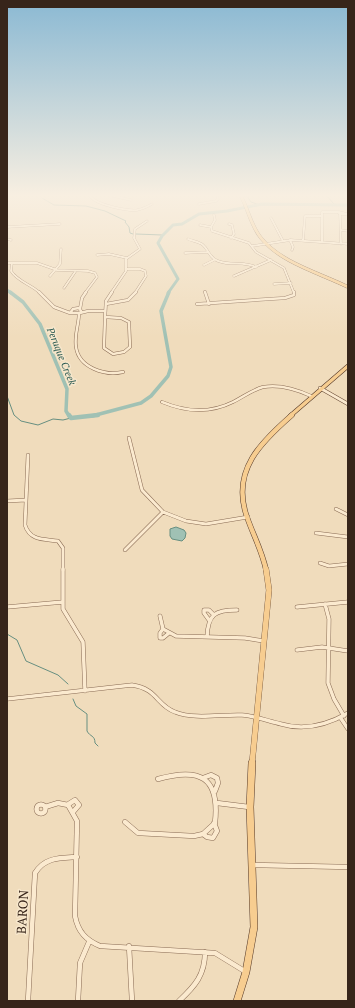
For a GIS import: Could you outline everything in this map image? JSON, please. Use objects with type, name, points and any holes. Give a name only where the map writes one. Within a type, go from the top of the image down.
[{"type":"main road","points":[[265,244],[286,258],[348,286]]},
{"type":"main road","points":[[237,1001],[246,972],[254,927],[250,807],[251,775],[269,590],[269,577],[262,553],[243,502],[243,484],[246,469],[252,456],[261,444],[311,396],[348,366]]},
{"type":"street","points":[[97,255],[109,254],[127,258],[139,250],[136,243]]},
{"type":"street","points":[[198,243],[203,245],[214,260],[227,264],[250,264],[256,267]]},
{"type":"street","points":[[197,304],[285,298],[294,295],[284,268],[256,252],[249,243]]},
{"type":"street","points":[[252,246],[271,243]]},
{"type":"street","points":[[291,243],[293,247],[292,250]]},
{"type":"street","points":[[332,243],[348,244]]},
{"type":"street","points":[[50,276],[60,264],[61,249]]},
{"type":"street","points":[[186,254],[207,252]]},
{"type":"street","points":[[105,317],[121,318],[129,322],[130,347],[125,352],[115,354],[107,352],[104,348],[105,310],[107,298],[127,269],[127,258]]},
{"type":"street","points":[[204,265],[214,260]]},
{"type":"street","points":[[234,276],[271,260]]},
{"type":"street","points":[[7,263],[37,263],[55,270],[92,272],[97,277],[84,294],[80,309],[76,347],[82,360],[94,368],[105,373],[112,374],[123,372]]},
{"type":"street","points":[[12,263],[12,271],[15,277],[31,286],[54,307],[74,314],[87,311],[105,310]]},
{"type":"street","points":[[106,304],[124,302],[131,299],[146,276],[145,271],[127,269]]},
{"type":"street","points":[[64,288],[75,272]]},
{"type":"street","points":[[274,284],[290,283]]},
{"type":"street","points":[[205,292],[209,304]]},
{"type":"street","points":[[262,300],[264,305]]},
{"type":"street","points":[[61,310],[76,308],[81,305]]},
{"type":"street","points":[[76,308],[105,310]]},
{"type":"street","points":[[70,313],[71,309]]},
{"type":"street","points":[[74,314],[80,319]]},
{"type":"street","points":[[162,402],[175,408],[189,411],[210,411],[256,390],[274,387],[295,389],[311,396]]},
{"type":"street","points":[[321,388],[348,403]]},
{"type":"street","points":[[129,438],[139,484],[142,490],[163,512],[186,521],[206,524],[248,517]]},
{"type":"street","points":[[28,455],[26,531],[34,538],[58,542],[63,548],[63,602],[67,617],[83,642],[85,691]]},
{"type":"street","points":[[7,501],[26,500]]},
{"type":"street","points":[[336,509],[348,516]]},
{"type":"street","points":[[125,550],[163,512]]},
{"type":"street","points":[[316,533],[348,537]]},
{"type":"street","points":[[320,563],[329,566],[348,564]]},
{"type":"street","points":[[7,607],[63,602]]},
{"type":"street","points":[[297,607],[348,602]]},
{"type":"street","points":[[325,604],[329,619],[329,689],[345,716],[348,729]]},
{"type":"street","points":[[209,620],[204,613],[204,610],[210,610],[213,614]]},
{"type":"street","points":[[206,637],[207,623],[213,614],[222,610],[236,610]]},
{"type":"street","points":[[160,616],[163,629],[176,636],[245,638],[264,641]]},
{"type":"street","points":[[163,629],[160,633],[160,638],[163,638],[169,633]]},
{"type":"street","points":[[297,650],[316,647],[348,651]]},
{"type":"street","points":[[7,699],[140,686],[153,692],[165,705],[175,712],[243,715],[287,726],[299,727],[321,725],[345,716]]},
{"type":"street","points":[[158,779],[171,774],[193,774],[204,778],[212,786],[215,791],[217,803],[214,823],[217,831],[213,838],[207,837],[203,834]]},
{"type":"street","points":[[204,778],[211,775],[217,778],[218,783],[215,791]]},
{"type":"street","points":[[67,805],[75,800],[78,802],[79,805],[73,812]]},
{"type":"street","points":[[45,807],[58,803],[67,805],[73,812],[77,821],[76,924],[89,942],[100,946],[129,946],[215,952],[246,972]]},
{"type":"street","points":[[217,803],[250,807]]},
{"type":"street","points":[[125,822],[138,833],[194,836],[203,834],[214,823]]},
{"type":"street","name":"BARON","points":[[28,1001],[35,873],[42,862],[76,857]]},
{"type":"street","points":[[252,865],[348,867]]},
{"type":"street","points":[[78,1001],[79,964],[82,954],[89,942]]},
{"type":"street","points":[[129,946],[132,1001]]},
{"type":"street","points":[[179,1001],[194,987],[205,965],[205,952]]},
{"type":"shaded area","points":[[176,527],[184,530],[186,533],[185,538],[182,541],[172,539],[170,536],[170,529]]},
{"type":"waterway","name":"Peruque Creek","points":[[158,243],[178,279],[168,293]]},
{"type":"waterway","name":"Peruque Creek","points":[[7,290],[11,293]]},
{"type":"waterway","name":"Peruque Creek","points":[[10,292],[23,302],[40,324],[67,389],[66,411],[69,416]]},
{"type":"waterway","name":"Peruque Creek","points":[[94,415],[141,403],[151,396],[168,376],[171,367],[161,311],[169,292]]},
{"type":"waterway","points":[[7,396],[14,415],[21,421],[38,425],[53,419],[63,420],[71,418]]},
{"type":"waterway","name":"Peruque Creek","points":[[69,415],[71,418],[94,415]]},
{"type":"waterway","points":[[7,634],[17,640],[26,661],[58,675],[68,684]]},
{"type":"waterway","points":[[73,699],[76,706],[87,714],[87,731],[93,737],[98,746]]}]
